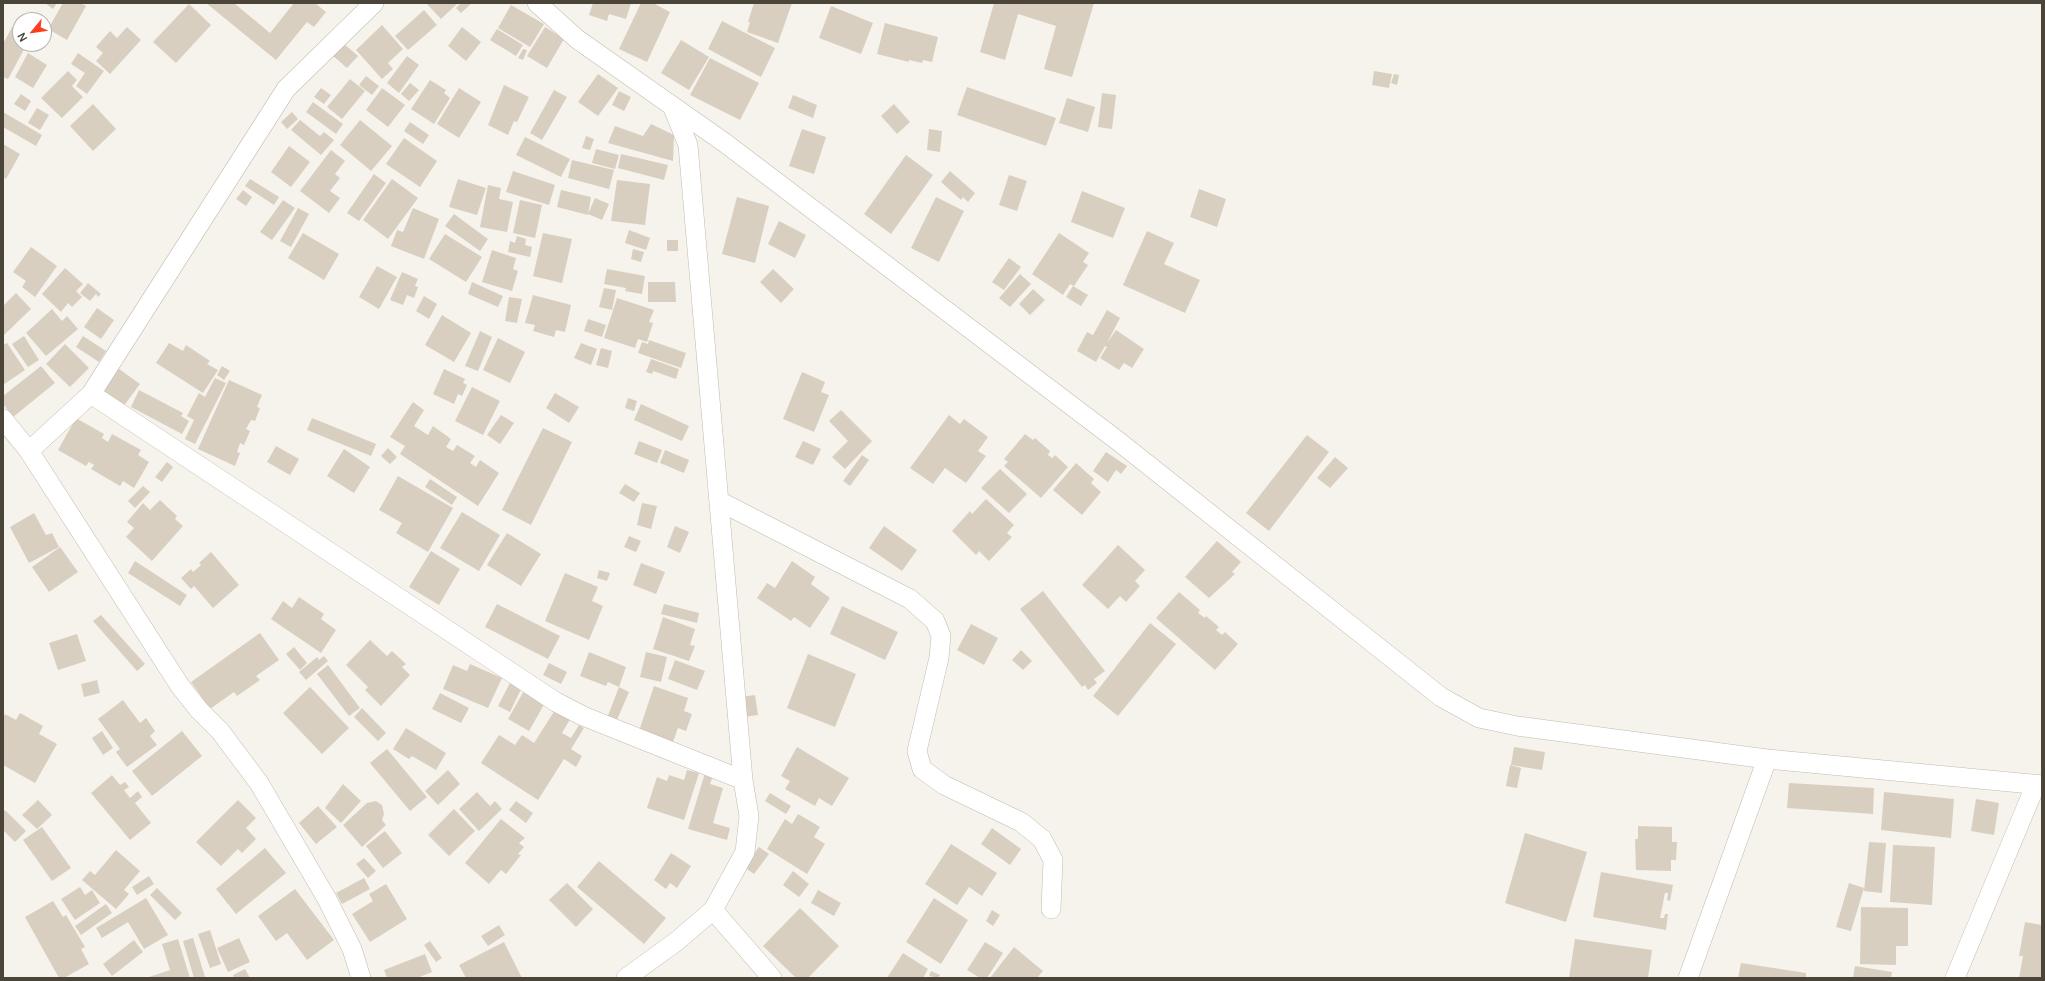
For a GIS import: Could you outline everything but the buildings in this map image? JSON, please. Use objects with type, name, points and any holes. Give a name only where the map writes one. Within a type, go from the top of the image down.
[{"type":"street","points":[[28,451],[91,394],[286,89],[374,3]]},
{"type":"street","points":[[537,3],[577,40],[738,153],[1118,441],[1441,697],[1479,718],[1517,726],[1767,759],[2039,784],[1955,978]]},
{"type":"street","points":[[626,978],[677,941],[713,910],[744,852],[749,816],[743,780],[688,145],[673,108]]},
{"type":"street","points":[[91,394],[556,702],[583,716],[743,780]]},
{"type":"street","points":[[3,419],[28,451],[180,686],[199,710],[220,731],[259,783],[327,899],[352,950],[361,978]]},
{"type":"street","points":[[719,501],[910,599],[935,621],[941,636],[939,658],[917,751],[922,769],[944,785],[1021,822],[1042,839],[1053,860],[1050,909]]},
{"type":"street","points":[[1688,978],[1767,759]]},
{"type":"street","points":[[713,910],[772,978]]}]
